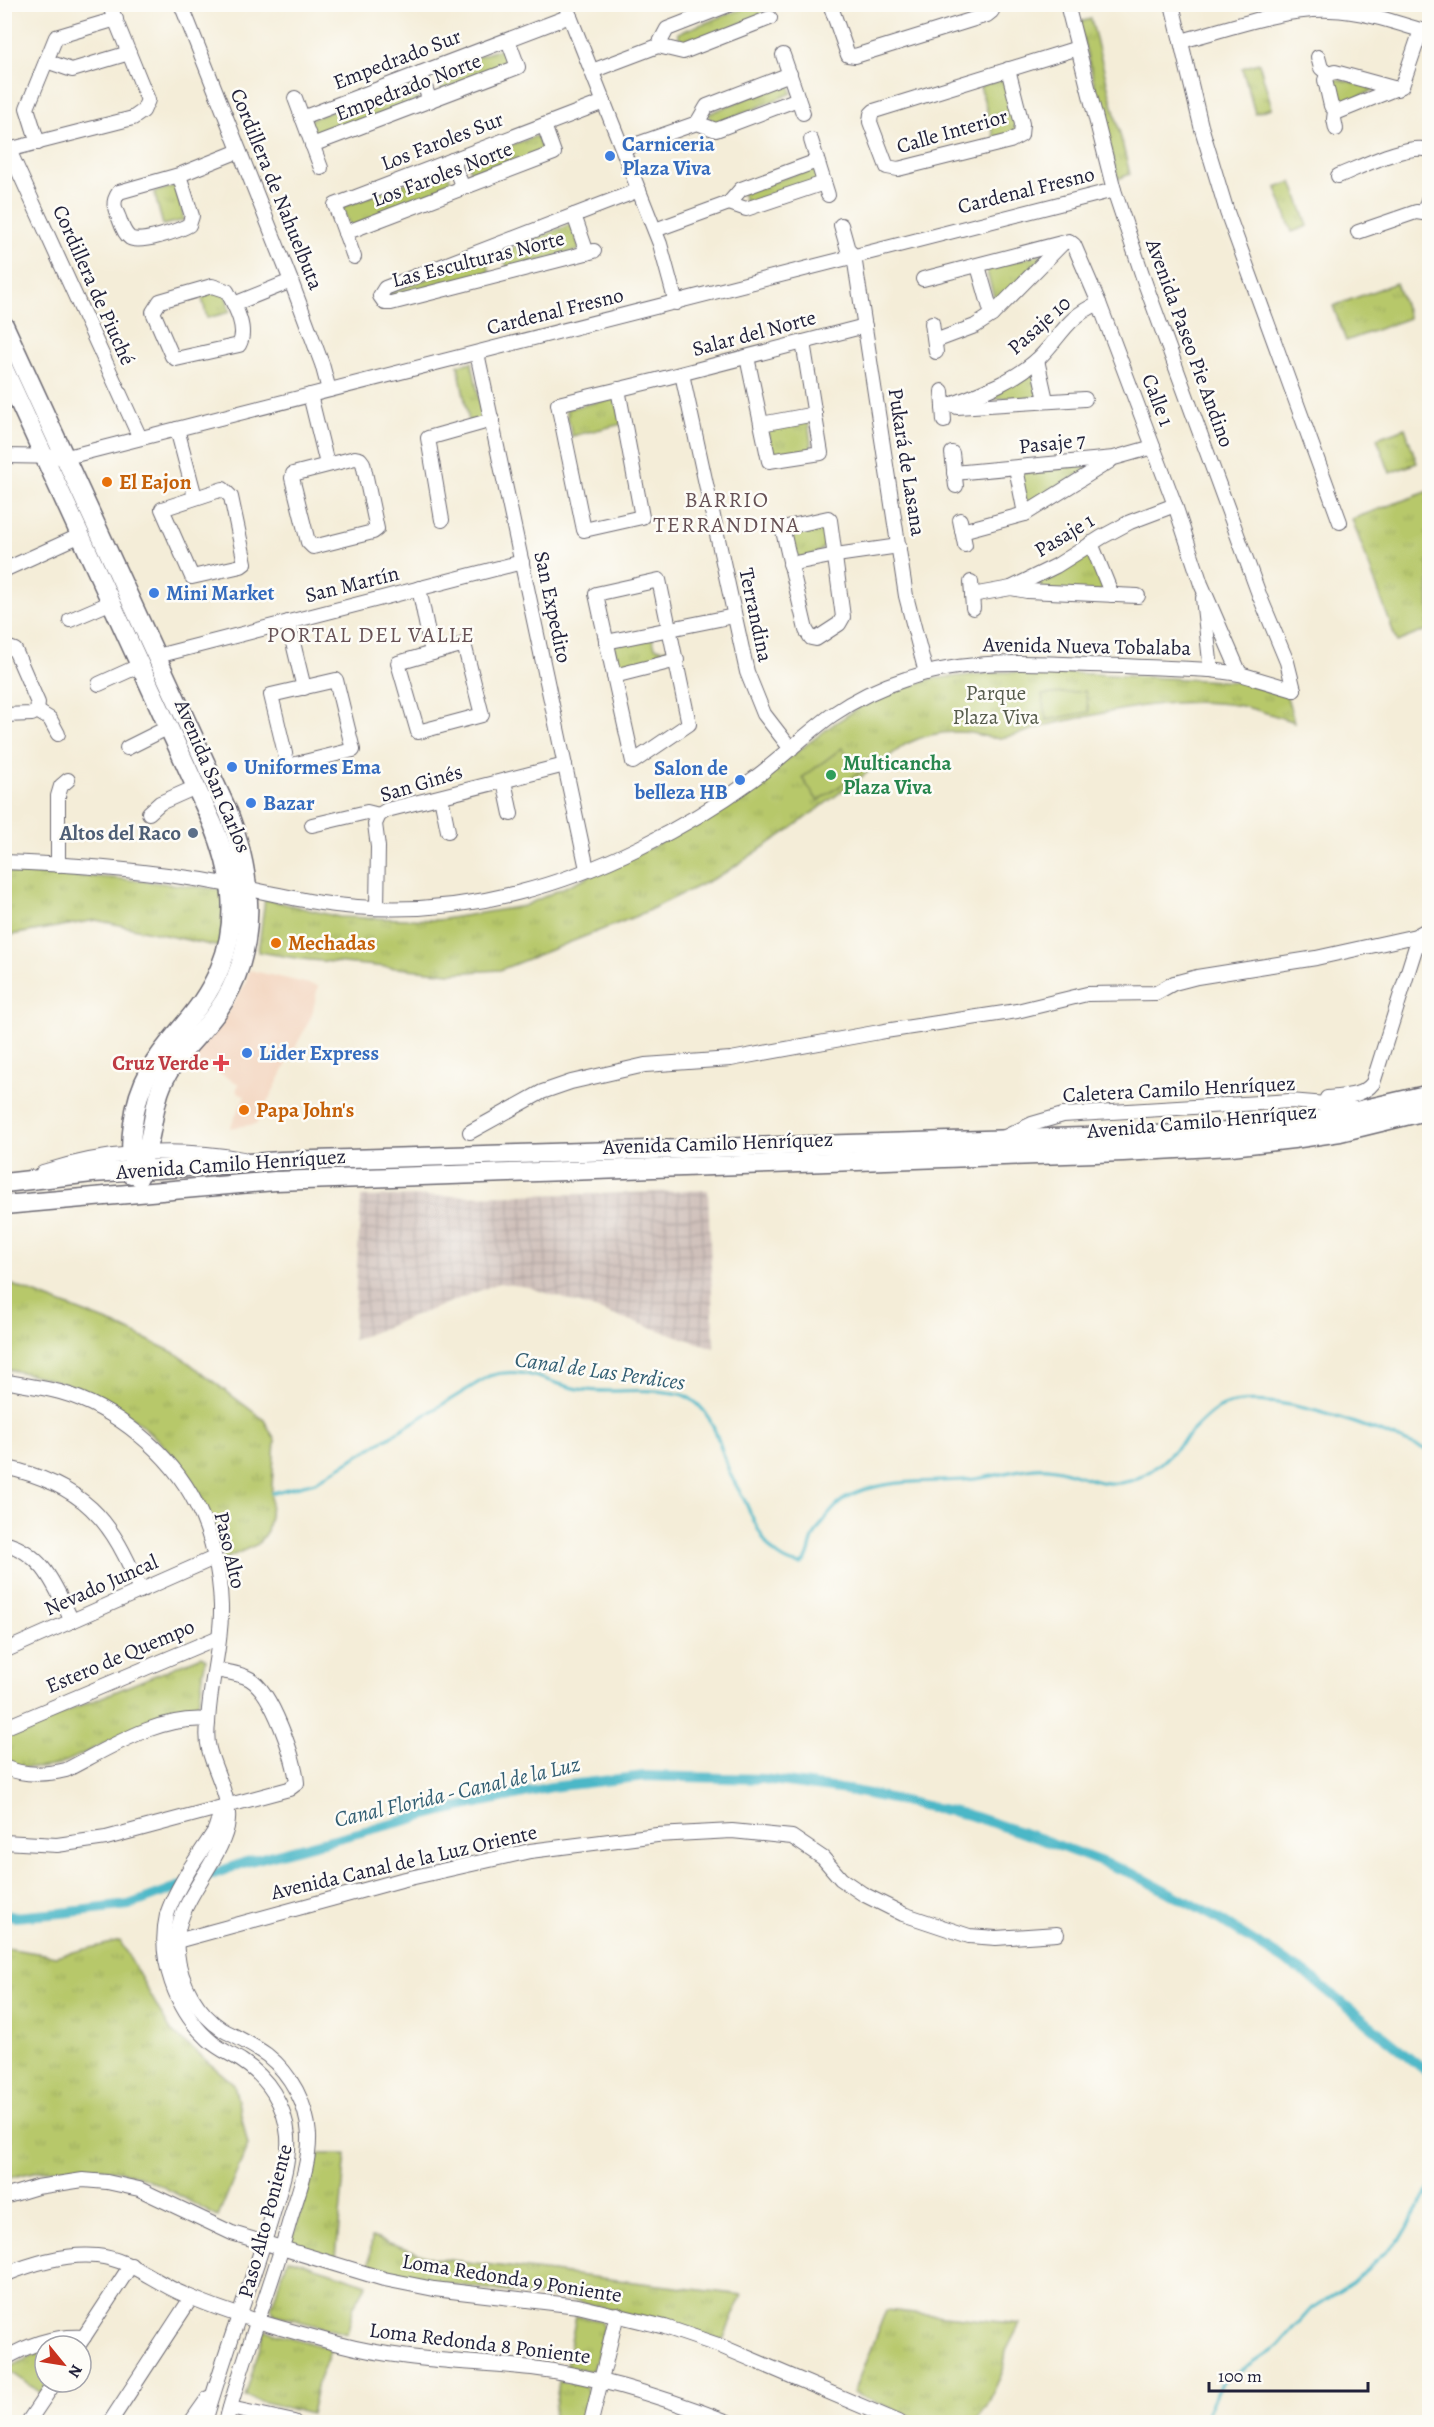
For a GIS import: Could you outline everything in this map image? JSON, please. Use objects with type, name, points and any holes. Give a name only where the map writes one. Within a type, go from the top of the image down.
[{"type":"main road","name":"Avenida San Carlos","points":[[4,325],[229,814],[245,864],[220,969],[200,1006],[158,1056],[145,1078],[137,1100],[138,1159]]},
{"type":"main road","name":"Avenida San Carlos","points":[[4,369],[141,665],[239,886],[247,936],[233,983],[217,1012],[170,1068],[154,1107],[138,1159]]},
{"type":"main road","name":"Avenida Camilo Henríquez","points":[[13,1182],[138,1159],[262,1163],[1217,1132],[1304,1123],[1361,1112],[1430,1094]]},
{"type":"main road","points":[[137,1100],[143,1106],[154,1107]]},
{"type":"main road","name":"Avenida Camilo Henríquez","points":[[4,1203],[284,1180],[1123,1152],[1231,1146],[1340,1132],[1430,1110]]},
{"type":"main road","points":[[138,1159],[150,1192]]},
{"type":"main road","points":[[4,1203],[51,1188],[118,1181],[127,1178],[138,1159]]},
{"type":"street","points":[[7,150],[133,118],[143,111],[148,100],[109,4]]},
{"type":"street","name":"Cordillera de Nahuelbuta","points":[[181,4],[291,280],[320,358],[329,390]]},
{"type":"street","points":[[592,72],[658,45],[667,30],[731,4]]},
{"type":"street","points":[[830,4],[844,48],[848,55],[855,56],[987,15],[992,11],[992,4]]},
{"type":"street","name":"Avenida Paseo Pie Andino","points":[[1067,4],[1114,190],[1145,283],[1287,662],[1294,690]]},
{"type":"street","points":[[1172,4],[1201,126],[1227,212],[1340,522]]},
{"type":"street","points":[[568,10],[655,230],[676,303]]},
{"type":"street","name":"Empedrado Sur","points":[[302,118],[508,40],[568,10]]},
{"type":"street","points":[[1180,40],[1288,14],[1317,10],[1364,14],[1425,31],[1400,95]]},
{"type":"street","points":[[658,45],[683,52],[769,16]]},
{"type":"street","points":[[38,143],[27,108],[56,37],[116,19]]},
{"type":"street","name":"Empedrado Norte","points":[[312,145],[518,67],[508,40]]},
{"type":"street","name":"Calle Interior","points":[[1008,69],[1022,124],[1021,135],[1010,141],[898,169],[887,167],[870,122],[871,114],[879,109],[1008,69],[1078,48]]},
{"type":"street","points":[[46,61],[72,70],[129,52]]},
{"type":"street","points":[[783,56],[803,113]]},
{"type":"street","points":[[1318,57],[1321,68],[1328,74]]},
{"type":"street","points":[[420,73],[430,101]]},
{"type":"street","points":[[1336,129],[1335,111],[1327,94],[1325,80],[1328,74],[1342,73],[1400,95]]},
{"type":"street","points":[[697,123],[707,106],[790,74]]},
{"type":"street","points":[[1335,111],[1400,95]]},
{"type":"street","points":[[295,98],[321,168]]},
{"type":"street","points":[[623,149],[697,123],[716,130],[798,99]]},
{"type":"street","name":"Los Faroles Sur","points":[[345,233],[334,205],[604,102]]},
{"type":"street","name":"Los Faroles Norte","points":[[345,233],[554,153],[544,124]]},
{"type":"street","points":[[729,203],[746,209],[826,189],[811,140]]},
{"type":"street","points":[[1338,176],[1406,150],[1419,148],[1430,150]]},
{"type":"street","name":"Cordillera de Piuché","points":[[7,150],[140,438]]},
{"type":"street","points":[[179,175],[192,216],[189,225],[140,240],[132,239],[126,234],[113,206],[114,198],[119,192],[179,175],[239,151]]},
{"type":"street","points":[[452,160],[463,188]]},
{"type":"street","points":[[655,230],[729,203],[741,189],[817,161]]},
{"type":"street","points":[[496,261],[574,215],[639,190]]},
{"type":"street","name":"Cardenal Fresno","points":[[4,456],[66,457],[1114,190]]},
{"type":"street","points":[[1358,232],[1416,212],[1426,213],[1430,194]]},
{"type":"street","name":"Las Esculturas Norte","points":[[496,261],[391,303],[382,301],[381,292],[385,288],[496,261],[591,252],[574,215]]},
{"type":"street","name":"Pukará de Lasana","points":[[841,225],[848,250],[854,256],[906,596],[926,673]]},
{"type":"street","points":[[345,233],[354,257]]},
{"type":"street","name":"Calle 1","points":[[1063,243],[1068,241],[1076,248],[1099,303],[1175,505],[1201,584],[1240,674]]},
{"type":"street","points":[[923,279],[1063,243]]},
{"type":"street","points":[[932,323],[936,346],[975,326],[992,315],[1063,243]]},
{"type":"street","points":[[978,266],[992,315]]},
{"type":"street","points":[[234,304],[291,280]]},
{"type":"street","points":[[212,286],[227,291],[234,304],[243,333],[239,345],[176,359],[172,356],[153,312],[160,301],[212,286]]},
{"type":"street","name":"Pasaje 10","points":[[943,415],[999,385],[1037,360],[1073,317],[1099,303]]},
{"type":"street","name":"Salar del Norte","points":[[618,389],[642,517],[584,530],[558,404],[865,326]]},
{"type":"street","points":[[747,357],[769,461],[821,453],[804,342]]},
{"type":"street","name":"San Expedito","points":[[477,352],[587,869]]},
{"type":"street","points":[[1037,360],[1046,400]]},
{"type":"street","name":"Terrandina","points":[[682,374],[745,665],[757,700],[771,725],[791,749]]},
{"type":"street","points":[[942,390],[943,415],[1046,400],[1085,399]]},
{"type":"street","points":[[310,395],[327,464]]},
{"type":"street","points":[[761,424],[815,414]]},
{"type":"street","points":[[442,520],[428,438],[492,420]]},
{"type":"street","points":[[177,429],[195,497]]},
{"type":"street","name":"Pasaje 7","points":[[952,453],[955,479],[1016,468],[1114,458],[1153,447]]},
{"type":"street","points":[[962,532],[1025,514],[1114,458]]},
{"type":"street","points":[[360,459],[363,463],[377,529],[374,532],[313,547],[308,542],[292,478],[297,471],[327,464],[360,459]]},
{"type":"street","points":[[1016,468],[1025,514]]},
{"type":"street","points":[[224,489],[228,491],[245,558],[245,563],[241,566],[195,578],[188,573],[162,509],[195,497],[224,489]]},
{"type":"street","name":"Pasaje 1","points":[[972,595],[1011,588],[1056,566],[1091,543],[1130,522],[1175,505]]},
{"type":"street","points":[[828,518],[831,520],[836,555],[843,617],[839,624],[816,639],[811,638],[806,630],[783,531],[787,527],[828,518]]},
{"type":"street","points":[[4,570],[81,535]]},
{"type":"street","points":[[1091,543],[1112,595]]},
{"type":"street","points":[[790,564],[899,546]]},
{"type":"street","name":"San Martín","points":[[157,656],[522,562]]},
{"type":"street","points":[[659,580],[670,628],[689,724],[633,762],[596,594],[659,580]]},
{"type":"street","name":"Calle 1","points":[[1201,584],[1211,670]]},
{"type":"street","points":[[419,588],[432,653]]},
{"type":"street","points":[[1011,588],[1027,591],[1138,596]]},
{"type":"street","points":[[70,620],[112,602]]},
{"type":"street","points":[[606,642],[734,616]]},
{"type":"street","points":[[288,622],[304,688]]},
{"type":"street","points":[[464,644],[482,715],[418,732],[398,663],[432,653],[464,644]]},
{"type":"street","points":[[4,646],[15,651],[38,703],[37,711]]},
{"type":"street","points":[[614,676],[677,660]]},
{"type":"street","name":"Avenida Nueva Tobalaba","points":[[4,862],[147,872],[239,886],[322,903],[377,908],[433,907],[485,900],[543,886],[656,838],[752,780],[830,716],[848,705],[886,686],[926,673],[974,664],[1020,663],[1211,670],[1240,674],[1294,690]]},
{"type":"street","points":[[99,684],[141,665]]},
{"type":"street","points":[[336,680],[353,750],[288,766],[271,695],[304,688],[336,680]]},
{"type":"street","points":[[4,715],[32,714],[37,711]]},
{"type":"street","points":[[37,711],[50,719],[58,734]]},
{"type":"street","points":[[127,748],[169,727]]},
{"type":"street","name":"San Ginés","points":[[377,908],[378,847],[375,824],[380,814],[387,810],[565,765]]},
{"type":"street","points":[[58,865],[58,796],[61,786],[68,780]]},
{"type":"street","points":[[504,781],[511,814]]},
{"type":"street","points":[[149,813],[160,803],[196,787]]},
{"type":"street","points":[[441,797],[448,831]]},
{"type":"street","points":[[312,825],[367,812],[380,814]]},
{"type":"street","points":[[470,1132],[542,1092],[572,1082],[645,1065],[731,1059],[885,1031],[1017,1011],[1087,994],[1156,993],[1174,983],[1197,977],[1316,958],[1416,936],[1430,928]]},
{"type":"street","points":[[1290,1101],[1352,1096],[1368,1090],[1377,1074],[1416,946],[1416,936]]},
{"type":"street","name":"Caletera Camilo Henríquez","points":[[1003,1138],[1032,1124],[1064,1115],[1290,1101],[1338,1105],[1361,1112]]},
{"type":"street","name":"Paso Alto","points":[[4,1381],[60,1392],[111,1415],[131,1427],[187,1488],[206,1527],[219,1584],[221,1609],[208,1720],[208,1747],[227,1804]]},
{"type":"street","points":[[4,1467],[30,1472],[57,1483],[79,1497],[101,1516],[129,1561],[140,1591]]},
{"type":"street","points":[[4,1543],[15,1546],[32,1556],[45,1569],[72,1621]]},
{"type":"street","name":"Nevado Juncal","points":[[6,1646],[72,1621],[214,1558]]},
{"type":"street","name":"Estero de Quempo","points":[[4,1728],[219,1637]]},
{"type":"street","points":[[4,1842],[57,1845],[106,1838],[289,1789],[297,1783],[296,1772],[276,1713],[263,1691],[251,1680],[237,1674],[215,1670]]},
{"type":"street","points":[[4,1767],[23,1774],[53,1773],[66,1770],[166,1724],[191,1718],[208,1720]]},
{"type":"street","points":[[205,2422],[238,2315],[264,2243],[288,2156],[288,2133],[282,2110],[265,2080],[244,2062],[213,2044],[189,2018],[171,1979],[171,1943],[167,1915],[180,1886],[214,1831],[220,1811],[227,1804]]},
{"type":"street","name":"Paso Alto Poniente","points":[[226,2422],[282,2248],[308,2157],[309,2134],[304,2111],[295,2089],[274,2061],[221,2029],[196,2004],[181,1974],[171,1943],[185,1908],[225,1833],[228,1817],[227,1804]]},
{"type":"street","points":[[195,1813],[203,1817],[208,1824],[210,1833],[206,1843]]},
{"type":"street","name":"Avenida Canal de la Luz Oriente","points":[[171,1943],[401,1880],[530,1851],[657,1835],[732,1831],[792,1837],[823,1858],[842,1879],[863,1894],[903,1914],[969,1936],[996,1938],[1057,1934]]},
{"type":"street","name":"Loma Redonda 9 Poniente","points":[[4,2197],[61,2182],[83,2180],[139,2188],[232,2233],[346,2269],[409,2285],[458,2293],[578,2306],[664,2327],[718,2345],[899,2422]]},
{"type":"street","name":"Loma Redonda 8 Poniente","points":[[4,2275],[65,2256],[98,2256],[131,2265],[191,2298],[258,2322],[391,2356],[533,2368],[602,2381],[728,2422]]},
{"type":"street","points":[[86,2334],[131,2265]]},
{"type":"street","points":[[110,2422],[191,2298]]},
{"type":"street","points":[[591,2422],[617,2314]]},
{"type":"street","points":[[4,2359],[33,2347]]},
{"type":"street","points":[[191,2422],[215,2386]]},
{"type":"street","points":[[28,2422],[47,2394]]},
{"type":"street","points":[[230,2408],[294,2422]]},
{"type":"shaded area","name":"Lider Express","points":[[249,970],[318,986],[312,1015],[256,1124],[230,1128],[245,1096],[236,1091],[239,1084],[192,1059],[222,1022],[245,984]]},
{"type":"shaded area","points":[[708,1190],[714,1348],[528,1287],[499,1283],[353,1340],[361,1197],[600,1194]]},
{"type":"green space","points":[[753,5],[759,5],[763,16],[682,46],[678,33]]},
{"type":"green space","points":[[1091,19],[1130,174],[1118,179],[1079,22]]},
{"type":"green space","points":[[505,47],[511,65],[442,90],[435,72]]},
{"type":"green space","points":[[1259,63],[1272,108],[1255,113],[1242,68]]},
{"type":"green space","points":[[1330,78],[1380,87],[1337,107]]},
{"type":"green space","points":[[1004,79],[1017,129],[1014,133],[995,139],[980,86]]},
{"type":"green space","points":[[412,81],[419,100],[316,139],[309,120]]},
{"type":"green space","points":[[788,81],[792,93],[713,126],[708,114]]},
{"type":"green space","points":[[537,136],[543,153],[474,179],[467,161]]},
{"type":"green space","points":[[817,167],[821,181],[747,206],[742,192]]},
{"type":"green space","points":[[446,168],[453,188],[350,227],[342,207]]},
{"type":"green space","points":[[1292,182],[1308,226],[1292,232],[1276,188]]},
{"type":"green space","points":[[176,186],[184,220],[163,225],[154,192]]},
{"type":"green space","points":[[572,224],[580,250],[508,268],[501,252]]},
{"type":"green space","points":[[1046,253],[996,304],[986,269]]},
{"type":"green space","points":[[485,258],[490,272],[389,297],[388,293]]},
{"type":"green space","points":[[1396,283],[1409,318],[1346,341],[1333,306]]},
{"type":"green space","points":[[224,288],[230,312],[207,318],[201,294]]},
{"type":"green space","points":[[472,362],[483,420],[469,422],[458,365]]},
{"type":"green space","points":[[1033,368],[1041,397],[972,399]]},
{"type":"green space","points":[[616,398],[622,424],[572,436],[566,409]]},
{"type":"green space","points":[[808,422],[812,450],[773,457],[767,430]]},
{"type":"green space","points":[[1405,428],[1417,463],[1390,473],[1377,438]]},
{"type":"green space","points":[[1099,462],[1027,505],[1019,473]]},
{"type":"green space","points":[[1429,491],[1429,629],[1397,642],[1352,519]]},
{"type":"green space","points":[[827,521],[826,539],[822,549],[818,553],[794,559],[788,529]]},
{"type":"green space","points":[[1092,546],[1112,596],[1013,589]]},
{"type":"green space","points":[[651,635],[655,647],[663,650],[668,648],[669,657],[619,671],[613,643]]},
{"type":"green space","name":"Parque Plaza Viva","points":[[1003,672],[1072,673],[1240,682],[1286,693],[1294,722],[1241,706],[1195,702],[1101,713],[999,738],[955,732],[922,738],[906,744],[788,831],[723,874],[639,915],[500,970],[450,973],[301,959],[258,952],[265,899],[339,917],[438,920],[524,906],[652,847],[731,802],[835,723],[860,707],[929,679]]},
{"type":"green space","points":[[1085,691],[1089,712],[1047,720],[1042,695]]},
{"type":"green space","name":"Multicancha Plaza Viva","points":[[842,748],[860,772],[818,801],[802,778]]},
{"type":"green space","points":[[4,872],[113,878],[227,890],[220,947],[96,920],[5,936]]},
{"type":"green space","points":[[5,1282],[116,1325],[177,1354],[264,1420],[275,1440],[270,1516],[267,1531],[258,1544],[223,1560],[209,1514],[186,1472],[158,1440],[121,1409],[75,1386],[5,1369]]},
{"type":"green space","points":[[202,1656],[206,1660],[200,1694],[193,1711],[148,1723],[59,1765],[38,1768],[22,1767],[5,1761],[5,1737]]},
{"type":"green space","points":[[120,1941],[171,2031],[234,2084],[248,2145],[218,2217],[158,2184],[123,2172],[89,2168],[54,2169],[5,2179],[5,1948],[56,1956]]},
{"type":"green space","points":[[319,2154],[346,2154],[336,2257],[296,2245],[292,2240]]},
{"type":"green space","points":[[372,2237],[434,2258],[742,2295],[723,2340],[578,2301],[441,2283],[369,2265]]},
{"type":"green space","points":[[288,2258],[367,2284],[354,2306],[347,2334],[274,2314],[271,2308]]},
{"type":"green space","points":[[886,2310],[1020,2324],[1006,2351],[1003,2371],[986,2408],[975,2422],[920,2422],[853,2393]]},
{"type":"green space","points":[[576,2316],[601,2321],[604,2328],[594,2369],[589,2371],[566,2367]]},
{"type":"green space","points":[[265,2330],[331,2349],[318,2382],[311,2414],[245,2397]]},
{"type":"green space","points":[[33,2355],[33,2387],[7,2369]]},
{"type":"green space","points":[[559,2381],[585,2386],[588,2394],[581,2422],[553,2422]]},
{"type":"waterway","name":"Canal de Las Perdices","points":[[272,1493],[315,1482],[489,1376],[502,1373],[535,1376],[578,1389],[665,1392],[681,1394],[693,1400],[714,1427],[731,1475],[764,1540],[779,1556],[801,1565],[807,1557],[814,1536],[829,1514],[853,1494],[899,1483],[985,1478],[1035,1468],[1065,1471],[1101,1482],[1130,1481],[1154,1469],[1213,1412],[1233,1403],[1259,1401],[1320,1412],[1430,1451]]},
{"type":"waterway","name":"Canal Florida - Canal de la Luz","points":[[4,1914],[14,1917],[129,1905],[246,1862],[446,1810],[551,1787],[645,1776],[763,1779],[854,1791],[969,1815],[1136,1875],[1215,1917],[1308,1975],[1430,2074]]},
{"type":"waterway","points":[[1203,2422],[1222,2383],[1279,2345],[1310,2310],[1352,2283],[1400,2239],[1430,2189]]},
{"type":"place","name":"Carniceria Plaza Viva","points":[[610,156]]},
{"type":"place","name":"El Eajon","points":[[107,482]]},
{"type":"place","name":"Mini Market","points":[[154,593]]},
{"type":"place","name":"Uniformes Ema","points":[[232,767]]},
{"type":"place","name":"Multicancha Plaza Viva","points":[[831,775]]},
{"type":"place","name":"Salon de belleza HB","points":[[740,780]]},
{"type":"place","name":"Bazar","points":[[251,803]]},
{"type":"place","name":"Altos del Raco","points":[[193,833]]},
{"type":"place","name":"Mechadas","points":[[276,943]]},
{"type":"place","name":"Lider Express","points":[[247,1053]]},
{"type":"place","name":"Cruz Verde","points":[[221,1063]]},
{"type":"place","name":"Papa John's","points":[[244,1110]]},
{"type":"district","name":"BARRIO TERRANDINA","points":[[727,512]]},
{"type":"district","name":"PORTAL DEL VALLE","points":[[371,635]]}]
